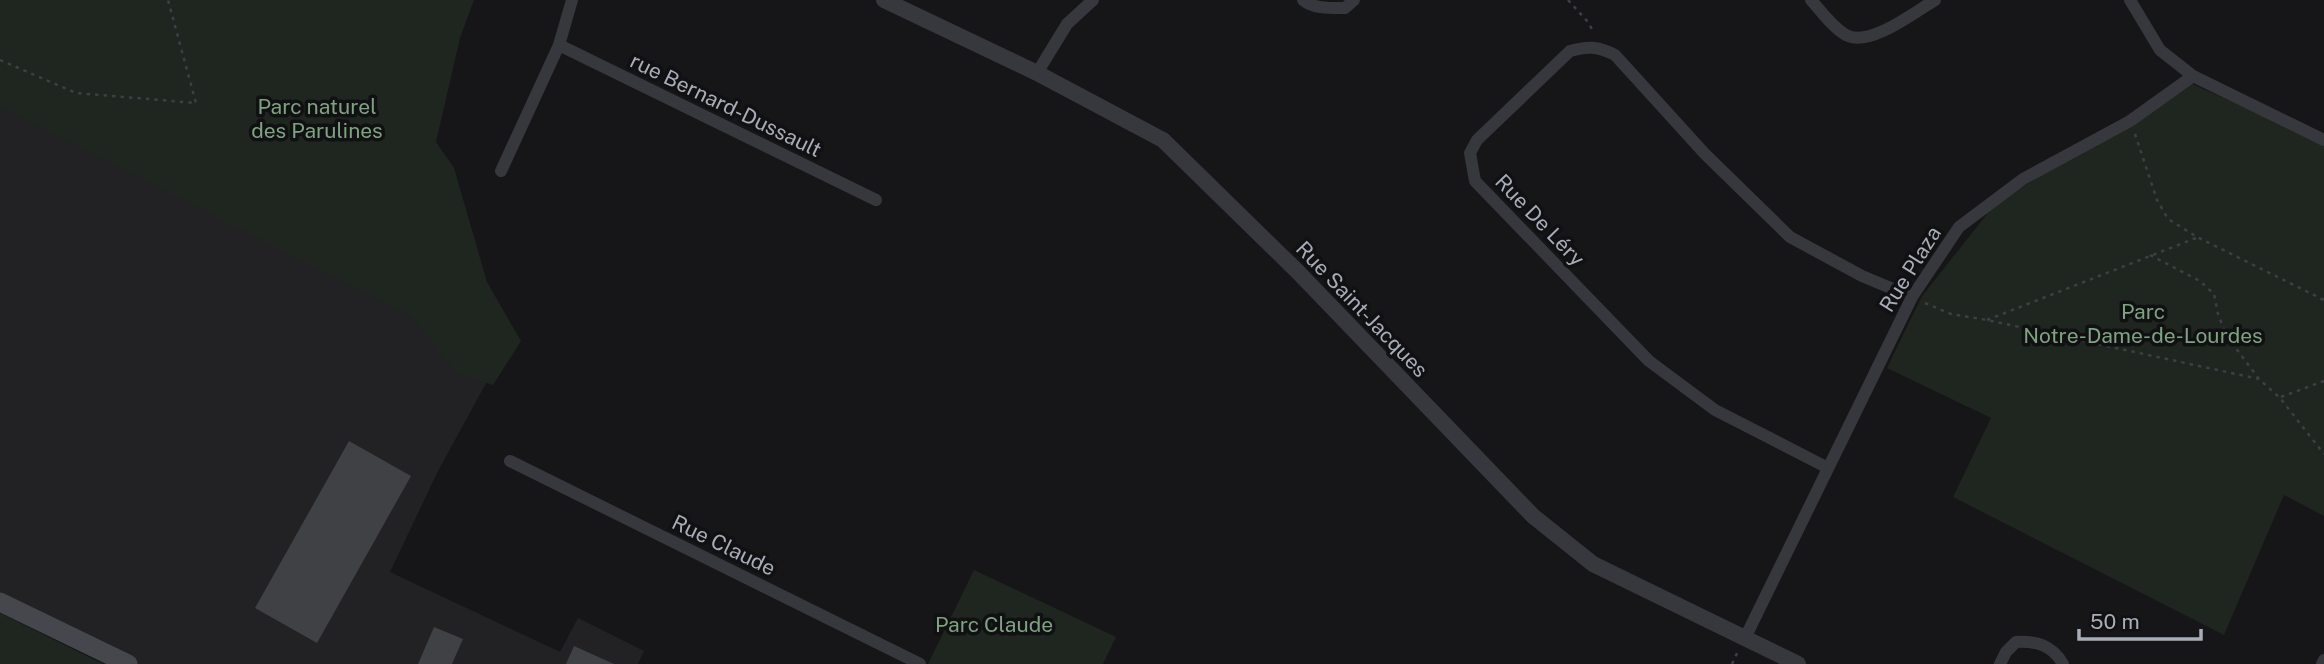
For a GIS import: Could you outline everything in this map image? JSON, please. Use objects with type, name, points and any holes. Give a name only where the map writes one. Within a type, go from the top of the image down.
[{"type":"main road","points":[[0,602],[128,664]]},
{"type":"street","points":[[501,171],[559,45],[572,0]]},
{"type":"street","name":"Rue Saint-Jacques","points":[[884,0],[1037,73],[1163,140],[1298,272],[1533,516],[1593,564],[1798,664]]},
{"type":"street","points":[[1037,73],[1068,24],[1093,0]]},
{"type":"street","points":[[1303,0],[1307,4],[1317,6],[1345,8],[1354,0]]},
{"type":"street","points":[[1811,0],[1847,36],[1864,39],[1935,0]]},
{"type":"street","points":[[2130,0],[2160,50],[2193,76],[2324,139]]},
{"type":"street","name":"rue Bernard-Dussault","points":[[559,45],[876,200]]},
{"type":"street","name":"Rue De Léry","points":[[1602,48],[1586,46],[1570,51],[1477,140],[1470,153],[1475,181],[1649,361],[1716,410],[1828,468]]},
{"type":"street","points":[[1602,48],[1615,55],[1705,155],[1790,237],[1861,276],[1912,297]]},
{"type":"street","name":"Rue Plaza","points":[[1745,638],[1912,297],[1959,227],[2023,179],[2130,121],[2193,76]]},
{"type":"street","name":"Rue Claude","points":[[510,461],[920,664]]},
{"type":"street","points":[[2000,664],[2006,652],[2016,642],[2029,642],[2050,648],[2063,664]]},
{"type":"path","points":[[0,60],[76,93],[196,103],[168,0]]},
{"type":"path","points":[[1568,0],[1588,22],[1602,48]]},
{"type":"path","points":[[2130,121],[2157,200],[2168,219],[2197,237],[2324,300]]},
{"type":"path","points":[[1987,320],[2197,237]]},
{"type":"path","points":[[2150,256],[2200,281],[2214,294],[2218,314],[2227,335],[2259,379],[2280,398],[2324,454]]},
{"type":"path","points":[[1912,297],[1951,314],[2259,379]]},
{"type":"path","points":[[2280,398],[2324,381]]},
{"type":"shaded area","points":[[0,98],[507,345],[438,471],[390,572],[560,652],[578,618],[644,651],[638,664],[134,664],[0,598]]},
{"type":"green space","name":"Parc naturel des Parulines","points":[[0,0],[474,0],[460,38],[436,142],[454,168],[487,282],[521,341],[493,385],[457,373],[411,316],[0,107]]},
{"type":"green space","name":"Parc Notre-Dame-de-Lourdes","points":[[2190,83],[2324,143],[2324,516],[2284,495],[2224,635],[1953,497],[1991,418],[1887,368],[1922,296],[1995,204]]},
{"type":"green space","name":"Parc Claude","points":[[974,570],[1116,637],[1103,664],[928,664]]},
{"type":"green space","points":[[0,613],[103,664],[0,664]]},
{"type":"building","points":[[349,441],[411,476],[317,643],[255,608]]},
{"type":"building","points":[[434,627],[463,639],[452,664],[418,664]]},
{"type":"building","points":[[574,646],[614,664],[566,664]]}]
